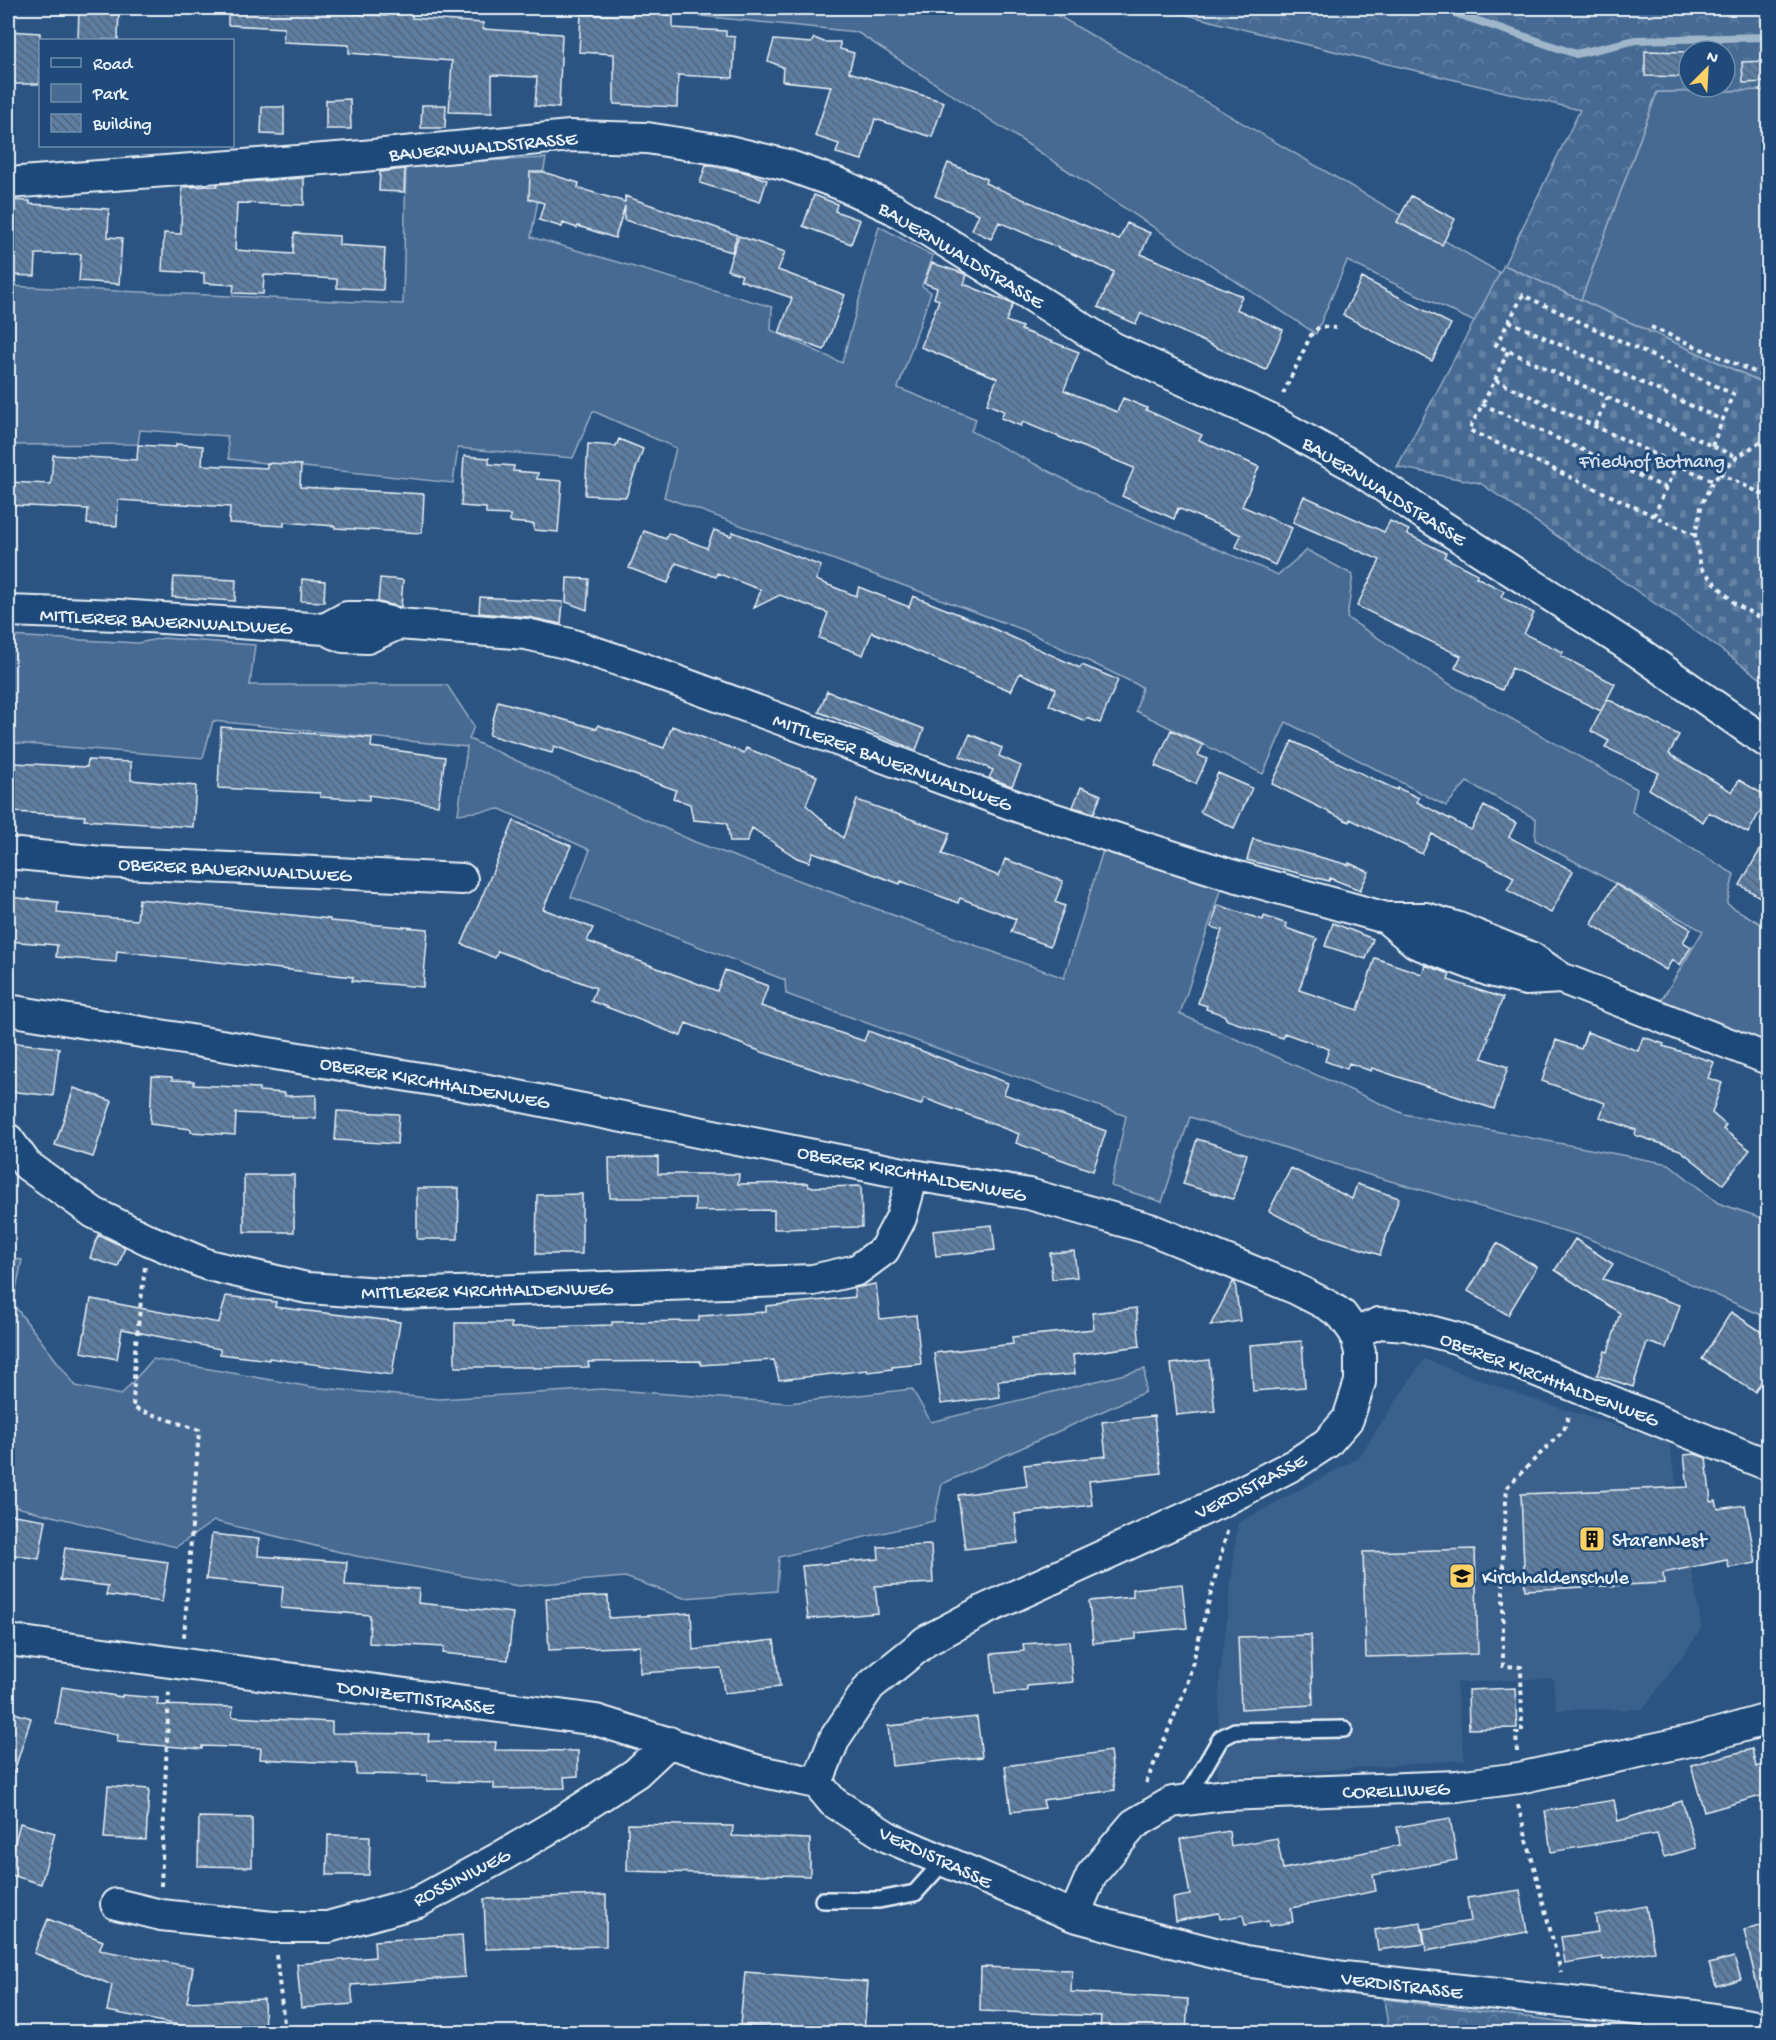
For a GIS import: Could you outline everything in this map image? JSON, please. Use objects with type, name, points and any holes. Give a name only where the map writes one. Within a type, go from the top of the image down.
[{"type":"street","name":"BAUERNWALDSTRASSE","points":[[8,183],[363,156],[570,136],[647,138],[729,151],[787,165],[829,180],[894,209],[1114,348],[1272,420],[1352,465],[1425,515],[1638,652],[1768,743]]},
{"type":"street","name":"MITTLERER BAUERNWALDWEG","points":[[8,611],[118,615],[325,629],[343,637],[367,638],[398,624],[526,634],[570,644],[639,667],[1027,810],[1231,875],[1386,918],[1426,918],[1456,927],[1526,980],[1561,978],[1768,1059]]},
{"type":"street","name":"OBERER BAUERNWALDWEG","points":[[8,853],[101,862],[462,879]]},
{"type":"street","name":"MITTLERER BAUERNWALDWEG","points":[[1386,918],[1416,943],[1446,954],[1496,958]]},
{"type":"street","points":[[1446,954],[1456,927]]},
{"type":"street","name":"OBERER KIRCHHALDENWEG","points":[[8,1010],[463,1084],[913,1175],[1029,1194],[1150,1229],[1294,1287],[1336,1310],[1355,1333],[1379,1323],[1407,1325],[1456,1338],[1768,1465]]},
{"type":"street","name":"MITTLERER KIRCHHALDENWEG","points":[[8,1139],[27,1165],[94,1213],[208,1265],[307,1288],[396,1294],[813,1280],[856,1270],[884,1250],[901,1218],[913,1175]]},
{"type":"street","name":"VERDISTRASSE","points":[[1355,1333],[1360,1352],[1360,1382],[1348,1419],[1326,1443],[1295,1464],[1225,1500],[986,1609],[926,1641],[870,1686],[836,1738],[818,1783],[833,1802],[888,1837],[1074,1916],[1257,1963],[1344,1977],[1696,2016],[1768,2028]]},
{"type":"street","name":"DONIZETTISTRASSE","points":[[8,1640],[596,1720],[759,1772],[818,1783]]},
{"type":"street","name":"CORELLIWEG","points":[[1074,1916],[1092,1874],[1134,1824],[1172,1802],[1225,1795],[1457,1786],[1515,1778],[1694,1740],[1768,1719]]},
{"type":"street","name":"ROSSINIWEG","points":[[116,1904],[161,1915],[273,1927],[328,1927],[418,1902],[562,1821],[636,1773],[669,1742]]},
{"type":"lane","points":[[1185,1800],[1221,1738],[1235,1731],[1344,1730]]},
{"type":"lane","points":[[823,1900],[879,1900],[915,1893],[943,1862]]},
{"type":"path","points":[[1712,446],[1733,394],[1523,295],[1496,345],[1712,446],[1737,457]]},
{"type":"path","points":[[1509,321],[1722,420]]},
{"type":"path","points":[[1272,420],[1311,335],[1320,327],[1336,328]]},
{"type":"path","points":[[1651,327],[1768,378]]},
{"type":"path","points":[[1508,351],[1469,430],[1695,534]]},
{"type":"path","points":[[1494,380],[1713,481]]},
{"type":"path","points":[[1595,425],[1608,397]]},
{"type":"path","points":[[1482,404],[1666,488]]},
{"type":"path","points":[[1768,436],[1737,457],[1713,481],[1702,502],[1695,534],[1701,568],[1735,604],[1768,622]]},
{"type":"path","points":[[1654,516],[1677,463]]},
{"type":"path","points":[[1719,473],[1768,497]]},
{"type":"path","points":[[149,1240],[135,1352],[133,1408],[198,1430],[162,1856],[161,1915]]},
{"type":"path","points":[[1565,2003],[1562,1975],[1515,1778],[1516,1733],[1522,1733],[1521,1667],[1503,1666],[1503,1543],[1507,1487],[1564,1430],[1577,1388]]},
{"type":"path","points":[[1134,1824],[1146,1783],[1186,1688],[1224,1546]]},
{"type":"path","points":[[273,1927],[285,2032]]},
{"type":"shaded area","name":"Kirchhaldenschule","points":[[1424,1359],[1535,1400],[1669,1442],[1702,1629],[1643,1709],[1556,1710],[1553,1678],[1456,1683],[1465,1760],[1217,1778],[1220,1677],[1238,1523],[1358,1458]]},
{"type":"green space","points":[[624,8],[1045,8],[1507,277],[1485,327],[1347,261],[1316,334],[857,32]]},
{"type":"green space","points":[[1160,8],[1768,8],[1768,90],[1737,91],[1737,39],[1677,39],[1677,92],[1657,92],[1581,300],[1504,265],[1580,110]]},
{"type":"green space","points":[[1768,90],[1768,385],[1581,300],[1657,92],[1677,92],[1677,99],[1737,99],[1737,91]]},
{"type":"green space","points":[[546,158],[531,237],[772,307],[771,330],[842,363],[879,226],[933,256],[922,286],[931,292],[898,388],[976,419],[971,431],[1106,501],[1278,575],[1307,550],[1353,575],[1347,618],[1451,685],[1637,789],[1632,812],[1734,874],[1727,904],[1768,928],[1768,1043],[1661,1001],[1703,931],[1535,840],[1536,819],[1467,782],[1446,806],[1286,722],[1263,774],[1136,711],[1142,687],[1024,630],[664,497],[676,448],[593,411],[573,458],[458,448],[453,483],[229,459],[227,436],[140,430],[138,444],[8,445],[8,286],[403,304],[406,164]]},
{"type":"green space","name":"Friedhof Botnang","points":[[1504,265],[1768,385],[1768,684],[1480,483],[1397,467]]},
{"type":"green space","points":[[8,636],[138,643],[163,638],[255,645],[250,685],[447,685],[474,726],[469,739],[695,842],[1064,978],[1103,850],[1221,888],[1180,1014],[1404,1114],[1669,1164],[1718,1203],[1768,1220],[1768,1318],[1585,1237],[1366,1174],[1190,1117],[1162,1202],[1111,1186],[1126,1116],[786,994],[785,980],[571,897],[590,850],[500,809],[458,814],[467,747],[213,721],[203,758],[14,743],[8,726]]},
{"type":"green space","points":[[8,1258],[22,1260],[13,1304],[76,1386],[121,1395],[153,1359],[311,1387],[439,1399],[602,1389],[789,1403],[912,1389],[931,1422],[1145,1369],[1145,1392],[942,1484],[934,1521],[779,1557],[777,1591],[684,1598],[625,1577],[518,1586],[356,1556],[214,1521],[176,1547],[8,1505]]},
{"type":"green space","points":[[1384,1999],[1647,2032],[1389,2032]]},
{"type":"building","points":[[79,8],[119,8],[118,39],[78,39]]},
{"type":"building","points":[[228,8],[322,8],[322,12],[387,16],[388,8],[412,8],[412,18],[483,23],[483,29],[562,34],[559,108],[535,106],[537,77],[492,75],[492,113],[449,112],[452,61],[349,53],[349,45],[283,42],[284,28],[228,25]]},
{"type":"building","points":[[632,13],[673,15],[673,28],[726,31],[726,36],[735,37],[733,78],[678,75],[677,107],[614,104],[614,54],[579,52],[581,14],[632,16]]},
{"type":"building","points":[[8,31],[40,33],[39,84],[8,84]]},
{"type":"building","points":[[814,38],[824,42],[840,42],[840,49],[854,53],[849,72],[944,102],[932,137],[875,119],[862,160],[836,153],[839,144],[815,136],[831,86],[782,81],[783,67],[768,61],[774,40],[811,43]]},
{"type":"building","points":[[1645,51],[1677,52],[1677,77],[1645,76]]},
{"type":"building","points":[[1768,61],[1768,82],[1743,83],[1742,62]]},
{"type":"building","points":[[350,99],[351,129],[326,129],[326,100]]},
{"type":"building","points":[[422,105],[446,105],[445,128],[421,128]]},
{"type":"building","points":[[262,107],[284,107],[284,135],[261,134]]},
{"type":"building","points":[[948,163],[987,179],[985,183],[1119,240],[1127,223],[1150,233],[1141,254],[1242,296],[1236,309],[1283,330],[1266,370],[1141,313],[1136,324],[1098,307],[1114,272],[999,222],[991,239],[972,230],[979,214],[935,196]]},
{"type":"building","points":[[706,165],[744,172],[767,180],[760,202],[700,183]]},
{"type":"building","points":[[405,169],[404,192],[379,191],[380,172]]},
{"type":"building","points":[[530,172],[543,172],[579,183],[578,188],[625,202],[625,196],[737,235],[732,252],[624,220],[625,206],[615,238],[578,226],[577,228],[563,223],[562,227],[539,220],[544,203],[529,199]]},
{"type":"building","points":[[304,178],[304,205],[237,203],[235,250],[293,254],[294,233],[339,236],[339,245],[385,248],[383,290],[337,288],[337,279],[264,275],[263,294],[233,293],[234,285],[204,283],[204,273],[162,271],[164,233],[181,234],[182,187]]},
{"type":"building","points":[[814,195],[837,204],[835,211],[860,220],[851,244],[803,226]]},
{"type":"building","points":[[1411,196],[1455,219],[1442,245],[1397,222]]},
{"type":"building","points":[[8,200],[30,201],[30,204],[109,209],[108,237],[122,238],[119,284],[79,281],[81,254],[36,254],[35,276],[8,275]]},
{"type":"building","points":[[739,236],[785,252],[778,270],[845,295],[824,350],[779,333],[792,298],[740,280],[742,275],[727,270]]},
{"type":"building","points":[[932,263],[967,275],[964,284],[1013,304],[1006,321],[1022,327],[1021,330],[1079,352],[1064,390],[1117,412],[1123,398],[1202,435],[1199,440],[1259,467],[1242,506],[1292,528],[1275,565],[1236,547],[1241,535],[1178,508],[1174,519],[1122,496],[1134,468],[1023,422],[1021,426],[1001,418],[1004,411],[987,404],[997,378],[921,347],[939,300],[934,298],[937,288],[924,283]]},
{"type":"building","points":[[1362,278],[1451,324],[1432,361],[1343,315]]},
{"type":"building","points":[[619,439],[643,449],[626,497],[585,495],[588,444],[616,446]]},
{"type":"building","points":[[176,444],[203,446],[202,465],[267,468],[267,463],[301,465],[300,487],[424,494],[422,533],[335,528],[335,526],[284,522],[284,526],[229,523],[230,507],[118,500],[117,526],[87,524],[88,509],[8,505],[8,482],[51,484],[53,455],[137,460],[138,445],[176,447]]},
{"type":"building","points":[[464,456],[489,458],[489,464],[514,466],[513,471],[538,473],[537,479],[562,481],[558,532],[534,530],[534,524],[510,522],[510,515],[486,514],[486,508],[461,506]]},
{"type":"building","points":[[1304,496],[1384,532],[1390,521],[1409,530],[1407,534],[1446,553],[1444,557],[1504,591],[1501,597],[1534,613],[1524,634],[1563,652],[1561,656],[1615,684],[1601,711],[1512,668],[1502,690],[1455,668],[1461,656],[1357,606],[1380,560],[1293,522]]},
{"type":"building","points":[[714,530],[731,536],[733,532],[821,566],[816,580],[856,596],[859,587],[909,607],[913,596],[983,624],[1080,668],[1082,665],[1118,680],[1100,723],[1087,718],[1085,721],[1049,705],[1056,689],[1020,673],[1011,691],[872,632],[863,655],[819,638],[828,613],[780,595],[754,608],[761,590],[717,573],[716,577],[676,563],[668,583],[629,568],[644,531],[666,539],[668,533],[707,548]]},
{"type":"building","points":[[174,577],[236,580],[235,601],[172,597]]},
{"type":"building","points":[[380,578],[403,580],[401,607],[378,602]]},
{"type":"building","points":[[567,578],[589,579],[587,610],[566,602]]},
{"type":"building","points":[[302,579],[325,581],[324,602],[301,601]]},
{"type":"building","points":[[480,597],[563,602],[561,624],[528,617],[479,613]]},
{"type":"building","points":[[827,691],[924,729],[916,750],[819,712]]},
{"type":"building","points":[[1607,699],[1679,735],[1669,754],[1732,792],[1739,780],[1768,797],[1748,833],[1709,812],[1703,822],[1649,789],[1659,773],[1605,747],[1609,741],[1591,731]]},
{"type":"building","points":[[498,701],[597,729],[598,725],[664,748],[672,726],[744,753],[746,748],[817,776],[806,805],[843,838],[857,800],[950,833],[942,854],[999,876],[1005,859],[1063,881],[1055,902],[1065,906],[1050,946],[1011,932],[1016,919],[960,898],[958,903],[901,881],[900,884],[813,852],[809,862],[797,858],[752,828],[747,842],[730,842],[727,823],[693,820],[690,804],[673,798],[676,790],[554,746],[552,753],[489,735]]},
{"type":"building","points":[[221,727],[372,738],[371,747],[445,757],[438,805],[369,795],[369,800],[320,797],[320,793],[218,788]]},
{"type":"building","points":[[1171,730],[1203,745],[1198,755],[1207,759],[1196,784],[1155,766]]},
{"type":"building","points":[[970,734],[1002,748],[999,756],[1021,766],[1012,786],[989,778],[993,770],[960,756]]},
{"type":"building","points":[[1292,741],[1419,798],[1417,802],[1471,830],[1484,806],[1516,823],[1509,837],[1573,871],[1551,913],[1507,890],[1514,877],[1432,834],[1422,854],[1350,819],[1349,822],[1272,784]]},
{"type":"building","points":[[88,760],[131,762],[131,780],[196,786],[193,827],[84,820],[85,816],[12,812],[15,763],[87,767]]},
{"type":"building","points":[[1218,773],[1252,788],[1234,828],[1200,812]]},
{"type":"building","points":[[1081,787],[1101,795],[1094,813],[1073,807]]},
{"type":"building","points":[[514,821],[571,846],[543,909],[593,928],[587,941],[717,991],[725,970],[768,986],[761,1006],[864,1041],[868,1031],[1008,1083],[1004,1094],[1106,1131],[1093,1171],[1016,1143],[1019,1134],[924,1098],[921,1105],[762,1052],[686,1023],[681,1036],[591,1001],[596,988],[498,951],[495,958],[462,944]]},
{"type":"building","points":[[1768,836],[1768,902],[1740,885]]},
{"type":"building","points":[[1253,839],[1349,865],[1349,863],[1369,872],[1360,890],[1330,878],[1329,881],[1247,860]]},
{"type":"building","points":[[1615,884],[1691,929],[1683,942],[1691,947],[1680,965],[1672,960],[1666,970],[1591,924]]},
{"type":"building","points":[[8,897],[58,902],[57,913],[137,920],[139,899],[330,919],[330,921],[428,929],[423,987],[352,981],[353,977],[117,951],[116,962],[56,957],[57,945],[8,941]]},
{"type":"building","points":[[1218,905],[1263,920],[1264,916],[1287,924],[1286,928],[1317,939],[1299,990],[1358,1010],[1375,958],[1422,974],[1425,965],[1450,974],[1448,980],[1503,998],[1487,1037],[1489,1038],[1482,1058],[1508,1067],[1494,1109],[1372,1068],[1371,1071],[1349,1063],[1347,1069],[1325,1061],[1329,1049],[1284,1033],[1283,1038],[1242,1025],[1227,1020],[1224,1015],[1206,1009],[1207,1006],[1198,1003],[1222,930],[1211,927]]},
{"type":"building","points":[[1333,923],[1373,939],[1366,959],[1325,946]]},
{"type":"building","points":[[1587,1032],[1638,1051],[1643,1037],[1664,1044],[1663,1046],[1714,1062],[1708,1078],[1722,1083],[1712,1113],[1726,1125],[1723,1129],[1750,1150],[1723,1184],[1680,1150],[1635,1135],[1636,1130],[1600,1117],[1605,1103],[1542,1081],[1556,1040],[1581,1049]]},
{"type":"building","points":[[8,1042],[59,1048],[53,1096],[8,1091]]},
{"type":"building","points":[[152,1076],[194,1081],[194,1085],[259,1088],[259,1091],[285,1093],[285,1096],[316,1095],[316,1118],[236,1113],[235,1135],[191,1132],[191,1129],[150,1124]]},
{"type":"building","points":[[74,1088],[112,1101],[93,1157],[55,1145]]},
{"type":"building","points":[[337,1111],[399,1114],[397,1144],[335,1140]]},
{"type":"building","points":[[1197,1139],[1247,1154],[1233,1199],[1183,1184]]},
{"type":"building","points":[[658,1157],[658,1174],[739,1174],[738,1184],[808,1183],[809,1187],[861,1186],[862,1227],[774,1229],[774,1210],[695,1211],[695,1198],[610,1198],[609,1158]]},
{"type":"building","points":[[1291,1168],[1352,1199],[1357,1184],[1399,1198],[1380,1255],[1307,1231],[1269,1211]]},
{"type":"building","points":[[244,1175],[294,1175],[294,1232],[244,1232]]},
{"type":"building","points":[[417,1188],[459,1188],[458,1239],[417,1239]]},
{"type":"building","points":[[582,1194],[582,1254],[536,1254],[537,1195]]},
{"type":"building","points":[[992,1225],[995,1250],[936,1256],[933,1231]]},
{"type":"building","points":[[98,1235],[125,1247],[118,1267],[90,1258]]},
{"type":"building","points":[[1575,1239],[1613,1264],[1603,1279],[1680,1305],[1666,1348],[1647,1342],[1633,1387],[1597,1375],[1605,1351],[1608,1352],[1620,1313],[1555,1270]]},
{"type":"building","points":[[1497,1243],[1537,1267],[1508,1315],[1468,1291]]},
{"type":"building","points":[[1074,1251],[1077,1277],[1052,1279],[1050,1253]]},
{"type":"building","points":[[1233,1282],[1240,1321],[1210,1326]]},
{"type":"building","points":[[876,1284],[880,1319],[916,1315],[921,1364],[868,1372],[867,1370],[779,1380],[774,1360],[701,1365],[700,1361],[588,1362],[589,1367],[455,1367],[455,1323],[511,1323],[511,1328],[612,1325],[612,1322],[699,1321],[699,1316],[766,1312],[766,1306],[855,1297],[854,1288]]},
{"type":"building","points":[[226,1296],[276,1302],[275,1307],[400,1322],[392,1375],[269,1358],[269,1360],[220,1354],[220,1349],[122,1329],[117,1359],[81,1352],[91,1299],[219,1323]]},
{"type":"building","points":[[1136,1308],[1140,1346],[1073,1355],[1075,1374],[998,1381],[1000,1397],[941,1404],[934,1353],[1013,1344],[1012,1337],[1094,1329],[1092,1313]]},
{"type":"building","points":[[1731,1312],[1768,1336],[1768,1371],[1755,1392],[1702,1359]]},
{"type":"building","points":[[1302,1341],[1305,1387],[1253,1391],[1250,1345]]},
{"type":"building","points":[[1209,1360],[1215,1411],[1177,1415],[1171,1364]]},
{"type":"building","points":[[1154,1416],[1161,1473],[1089,1481],[1092,1505],[1015,1514],[1018,1543],[965,1549],[958,1495],[1027,1486],[1024,1465],[1106,1456],[1102,1422]]},
{"type":"building","name":"StarenNest","points":[[1695,1454],[1706,1458],[1711,1502],[1716,1501],[1718,1509],[1745,1505],[1756,1563],[1729,1568],[1727,1560],[1663,1573],[1664,1583],[1525,1590],[1521,1494],[1688,1487],[1684,1455]]},
{"type":"building","points":[[8,1514],[46,1520],[39,1559],[8,1554]]},
{"type":"building","points":[[212,1534],[259,1539],[258,1556],[347,1562],[345,1585],[419,1589],[418,1603],[513,1613],[508,1660],[443,1653],[444,1647],[369,1643],[370,1615],[281,1608],[283,1587],[206,1579]]},
{"type":"building","points":[[931,1545],[933,1583],[875,1586],[878,1613],[808,1619],[802,1566],[879,1559],[878,1547]]},
{"type":"building","points":[[65,1548],[168,1562],[162,1602],[106,1595],[108,1586],[60,1580]]},
{"type":"building","points":[[1475,1549],[1478,1654],[1366,1657],[1363,1552]]},
{"type":"building","points":[[1182,1584],[1187,1628],[1136,1633],[1136,1639],[1093,1643],[1089,1601],[1133,1597],[1133,1589]]},
{"type":"building","points":[[608,1596],[609,1618],[691,1613],[693,1650],[774,1640],[780,1687],[724,1693],[721,1668],[640,1673],[640,1646],[549,1650],[546,1598]]},
{"type":"building","points":[[1311,1635],[1313,1705],[1241,1709],[1238,1637]]},
{"type":"building","points":[[1069,1641],[1073,1682],[1027,1686],[1027,1691],[995,1694],[991,1654],[1024,1651],[1023,1644]]},
{"type":"building","points":[[62,1687],[122,1697],[122,1695],[158,1698],[157,1705],[233,1707],[232,1717],[332,1722],[332,1733],[429,1734],[428,1741],[496,1742],[495,1750],[578,1751],[578,1776],[564,1777],[565,1788],[494,1789],[494,1783],[427,1781],[427,1775],[356,1774],[356,1764],[260,1759],[261,1748],[202,1746],[202,1749],[117,1742],[118,1735],[56,1724]]},
{"type":"building","points":[[1515,1688],[1517,1728],[1469,1729],[1468,1690]]},
{"type":"building","points":[[8,1711],[31,1718],[12,1778],[8,1777]]},
{"type":"building","points":[[977,1717],[982,1757],[892,1766],[888,1726]]},
{"type":"building","points":[[1752,1749],[1756,1767],[1768,1763],[1768,1794],[1704,1812],[1691,1765]]},
{"type":"building","points":[[1110,1751],[1115,1790],[1043,1800],[1045,1808],[1011,1812],[1005,1766]]},
{"type":"building","points":[[108,1786],[149,1789],[146,1840],[104,1838]]},
{"type":"building","points":[[1614,1800],[1618,1821],[1682,1801],[1696,1848],[1664,1857],[1657,1834],[1551,1852],[1545,1811]]},
{"type":"building","points":[[199,1817],[252,1818],[252,1867],[198,1866]]},
{"type":"building","points":[[1450,1818],[1457,1860],[1373,1875],[1376,1891],[1291,1908],[1293,1922],[1269,1926],[1268,1921],[1245,1925],[1243,1915],[1220,1919],[1219,1913],[1176,1921],[1173,1898],[1190,1895],[1180,1839],[1229,1831],[1231,1846],[1277,1838],[1283,1869],[1400,1845],[1397,1827]]},
{"type":"building","points":[[20,1823],[55,1833],[41,1884],[8,1874]]},
{"type":"building","points":[[628,1824],[733,1826],[732,1836],[810,1839],[810,1876],[627,1871]]},
{"type":"building","points":[[328,1835],[370,1836],[369,1875],[327,1875]]},
{"type":"building","points":[[1520,1890],[1527,1932],[1426,1951],[1423,1929],[1471,1921],[1467,1898]]},
{"type":"building","points":[[606,1895],[606,1946],[486,1949],[484,1899]]},
{"type":"building","points":[[1646,1906],[1654,1951],[1603,1960],[1602,1957],[1565,1963],[1561,1937],[1598,1932],[1595,1915]]},
{"type":"building","points":[[48,1919],[103,1941],[99,1950],[193,1967],[187,2002],[264,1999],[265,2032],[214,2032],[107,2011],[112,1985],[34,1953]]},
{"type":"building","points":[[1421,1923],[1424,1944],[1378,1950],[1375,1930]]},
{"type":"building","points":[[1768,1924],[1768,1997],[1760,1998],[1744,1930]]},
{"type":"building","points":[[462,1935],[465,1977],[351,1985],[353,2004],[301,2008],[297,1964],[375,1957],[374,1941]]},
{"type":"building","points":[[1734,1957],[1741,1979],[1716,1986],[1709,1964]]},
{"type":"building","points":[[981,1967],[1072,1970],[1071,1992],[1188,1999],[1186,2032],[1100,2032],[1101,2016],[980,2011]]},
{"type":"building","points":[[745,1972],[868,1982],[864,2032],[827,2032],[740,2025]]},
{"type":"waterway","points":[[1440,8],[1576,54],[1636,40],[1768,37]]},
{"type":"place","name":"StarenNest","points":[[1592,1539]]},
{"type":"place","name":"Kirchhaldenschule","points":[[1462,1576]]}]
